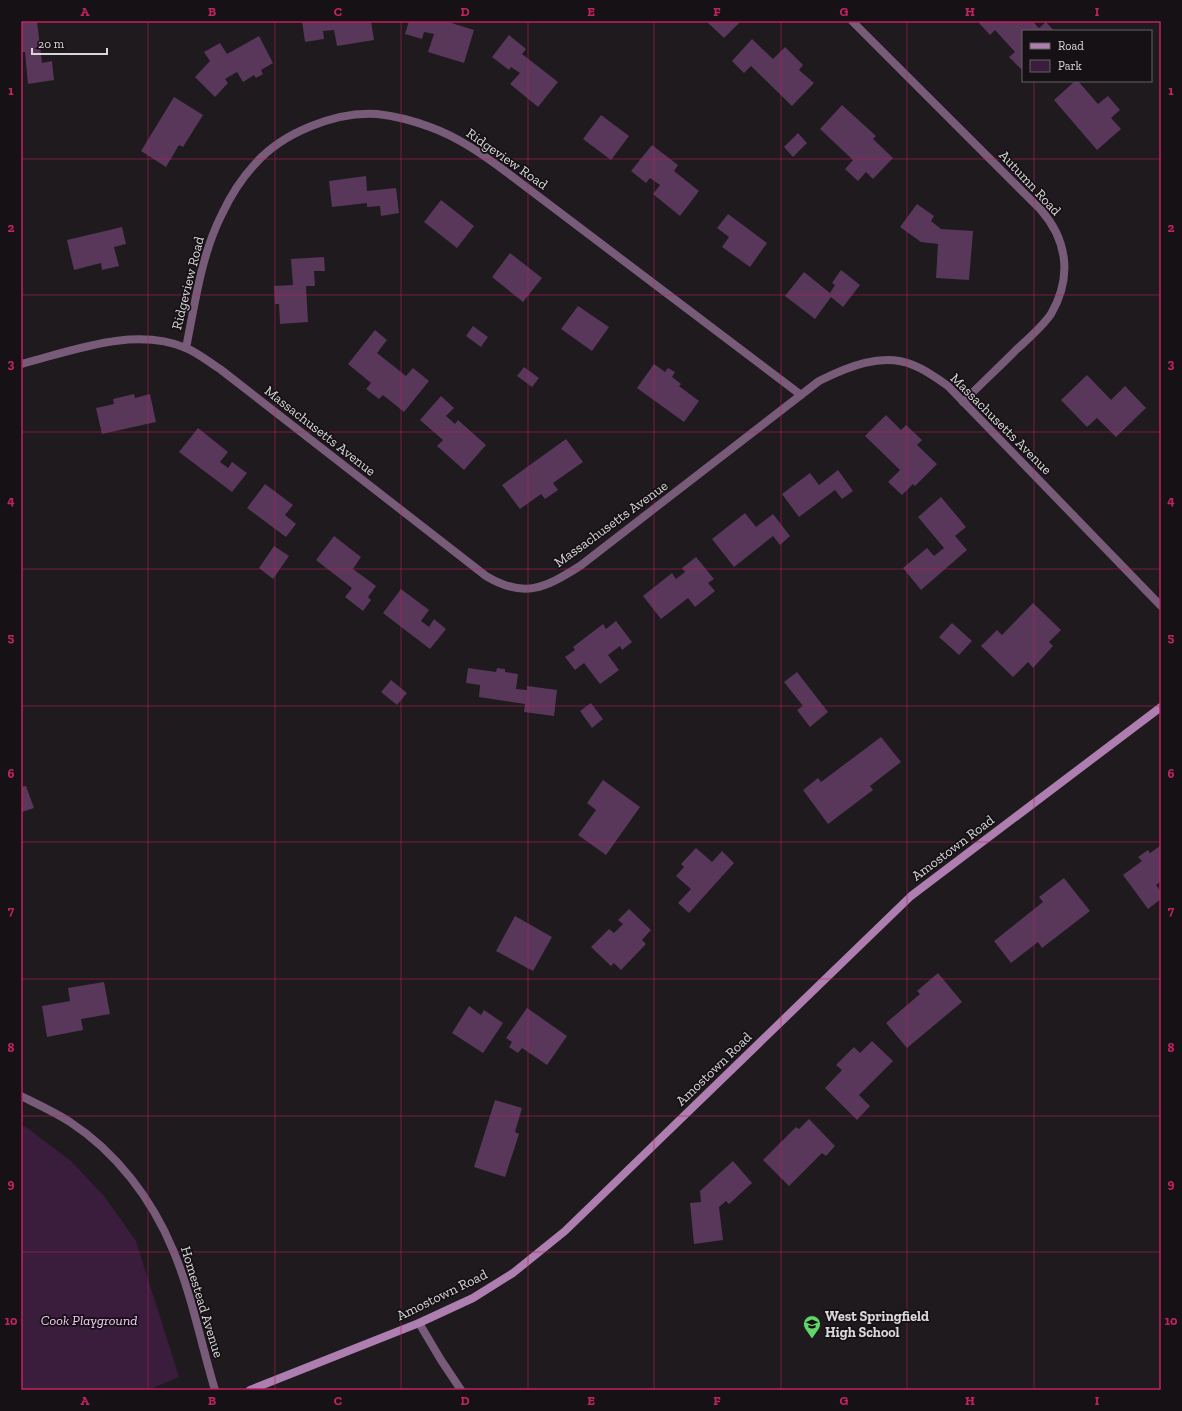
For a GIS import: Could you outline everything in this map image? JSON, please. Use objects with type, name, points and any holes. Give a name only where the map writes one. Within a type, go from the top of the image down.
[{"type":"street","name":"Autumn Road","points":[[852,21],[1041,210],[1055,230],[1061,244],[1064,259],[1063,284],[1050,315],[1034,333],[963,402]]},
{"type":"street","name":"Ridgeview Road","points":[[186,348],[202,270],[210,243],[222,214],[255,163],[277,144],[301,130],[333,119],[353,115],[377,114],[405,119],[431,127],[472,147],[801,395]]},
{"type":"street","name":"Massachusetts Avenue","points":[[21,364],[98,344],[130,340],[158,340],[186,348],[220,369],[486,576],[499,584],[526,590],[543,585],[580,566],[819,381],[850,367],[866,363],[898,361],[913,365],[931,374],[948,386],[1161,606]]},
{"type":"street","name":"Amostown Road","points":[[250,1390],[419,1323],[473,1298],[513,1273],[565,1231],[910,896],[1161,707]]},
{"type":"street","name":"Homestead Avenue","points":[[21,1096],[69,1121],[91,1138],[111,1155],[129,1174],[146,1198],[176,1256],[215,1390]]},
{"type":"street","points":[[419,1323],[461,1390]]},
{"type":"green space","name":"Cook Playground","points":[[21,1125],[26,1127],[71,1161],[104,1196],[136,1241],[179,1377],[148,1390],[21,1390]]},
{"type":"building","points":[[21,21],[37,21],[42,63],[52,61],[54,80],[28,84],[25,52],[21,52]]},
{"type":"building","points":[[302,21],[371,21],[374,40],[337,46],[334,30],[323,31],[324,39],[305,42]]},
{"type":"building","points":[[409,21],[445,21],[474,30],[464,63],[428,52],[434,34],[424,32],[422,39],[405,34]]},
{"type":"building","points":[[706,21],[741,21],[724,38]]},
{"type":"building","points":[[981,21],[1032,21],[1039,28],[1046,22],[1053,30],[1022,30],[1022,70],[1009,57],[1015,52],[995,30],[990,35],[979,23]]},
{"type":"building","points":[[509,35],[526,49],[522,54],[558,82],[538,107],[510,84],[520,73],[511,67],[509,70],[492,57]]},
{"type":"building","points":[[259,36],[273,63],[261,70],[263,74],[256,78],[254,75],[243,82],[237,72],[225,79],[228,83],[215,97],[195,77],[210,61],[204,52],[220,43],[227,54]]},
{"type":"building","points":[[752,39],[773,59],[785,47],[803,65],[799,70],[814,83],[792,106],[751,66],[744,73],[732,61]]},
{"type":"building","points":[[1074,82],[1079,82],[1098,104],[1108,96],[1120,110],[1111,118],[1121,129],[1097,150],[1054,100]]},
{"type":"building","points":[[174,97],[203,115],[183,147],[179,145],[166,167],[141,151]]},
{"type":"building","points":[[842,105],[876,136],[873,139],[893,158],[873,179],[866,172],[858,181],[845,169],[853,160],[820,129]]},
{"type":"building","points":[[601,115],[629,136],[611,160],[583,139]]},
{"type":"building","points":[[798,133],[807,143],[793,157],[784,147]]},
{"type":"building","points":[[652,145],[678,165],[674,171],[699,191],[680,216],[653,194],[660,185],[650,178],[646,183],[631,171]]},
{"type":"building","points":[[366,176],[367,191],[396,188],[399,213],[381,216],[380,206],[367,207],[367,203],[332,207],[329,181]]},
{"type":"building","points":[[441,200],[474,226],[457,248],[424,222]]},
{"type":"building","points":[[917,204],[934,216],[931,221],[941,229],[973,231],[969,280],[936,278],[938,244],[921,242],[900,227]]},
{"type":"building","points":[[728,214],[767,243],[750,267],[722,247],[729,237],[717,228]]},
{"type":"building","points":[[122,227],[126,244],[114,247],[119,266],[102,270],[101,263],[74,270],[67,240]]},
{"type":"building","points":[[510,253],[542,278],[523,302],[492,277]]},
{"type":"building","points":[[324,257],[325,271],[314,271],[315,286],[306,286],[308,322],[280,324],[279,304],[275,304],[274,286],[293,285],[291,259]]},
{"type":"building","points":[[841,270],[860,285],[843,307],[831,297],[815,319],[785,296],[804,272],[830,293],[835,285],[832,283]]},
{"type":"building","points":[[578,306],[609,327],[592,351],[561,329]]},
{"type":"building","points":[[473,326],[488,337],[481,347],[466,336]]},
{"type":"building","points":[[375,330],[387,340],[377,353],[406,376],[413,368],[429,381],[404,412],[383,395],[379,399],[366,389],[371,383],[348,364]]},
{"type":"building","points":[[654,364],[665,372],[668,368],[675,372],[672,377],[681,384],[679,386],[699,401],[684,422],[637,388]]},
{"type":"building","points":[[524,367],[539,378],[532,387],[517,376]]},
{"type":"building","points":[[1087,375],[1111,400],[1125,386],[1146,408],[1116,437],[1097,418],[1087,427],[1061,400]]},
{"type":"building","points":[[134,394],[135,398],[150,394],[156,422],[102,434],[96,408],[114,404],[113,399]]},
{"type":"building","points":[[441,396],[454,408],[446,416],[455,424],[458,420],[486,445],[464,470],[437,446],[443,440],[420,420]]},
{"type":"building","points":[[886,415],[901,430],[906,425],[922,440],[917,445],[937,464],[915,486],[913,484],[902,495],[888,482],[900,470],[865,436]]},
{"type":"building","points":[[198,428],[228,452],[220,462],[228,468],[232,462],[247,473],[232,492],[179,452]]},
{"type":"building","points":[[566,439],[583,462],[553,483],[558,490],[545,499],[541,494],[520,509],[502,485]]},
{"type":"building","points":[[838,470],[853,491],[842,499],[835,490],[799,517],[782,494],[810,473],[819,485]]},
{"type":"building","points":[[265,484],[293,505],[285,515],[296,524],[286,537],[247,508]]},
{"type":"building","points":[[941,497],[966,527],[955,536],[967,550],[921,590],[903,568],[927,548],[934,556],[944,548],[918,517]]},
{"type":"building","points":[[745,513],[756,527],[773,514],[790,536],[780,545],[773,536],[734,567],[712,539]]},
{"type":"building","points":[[334,536],[361,557],[353,569],[376,586],[368,597],[371,600],[363,611],[345,597],[352,588],[316,560]]},
{"type":"building","points":[[274,546],[289,556],[273,579],[259,568]]},
{"type":"building","points":[[696,557],[714,579],[708,583],[715,591],[695,607],[688,598],[661,619],[643,596],[672,573],[676,579],[685,572],[682,568]]},
{"type":"building","points":[[401,589],[429,610],[421,621],[429,627],[434,619],[446,629],[430,649],[383,613]]},
{"type":"building","points":[[1033,603],[1061,630],[1049,642],[1053,646],[1033,668],[1028,662],[1013,677],[981,646],[997,630],[1002,635]]},
{"type":"building","points":[[616,621],[632,642],[622,650],[620,646],[608,655],[619,670],[600,684],[584,663],[575,670],[565,657],[575,650],[573,647],[603,624],[606,629]]},
{"type":"building","points":[[952,623],[972,641],[959,655],[939,637]]},
{"type":"building","points":[[468,668],[496,672],[497,668],[505,669],[505,672],[518,674],[516,689],[527,690],[527,686],[557,690],[554,716],[524,712],[525,704],[479,697],[480,685],[466,683]]},
{"type":"building","points":[[797,672],[828,712],[810,727],[797,710],[803,706],[784,682]]},
{"type":"building","points":[[391,680],[407,693],[397,705],[381,692]]},
{"type":"building","points":[[591,703],[603,719],[592,728],[580,711]]},
{"type":"building","points":[[881,737],[901,762],[870,786],[873,790],[828,824],[803,790],[818,778],[821,782]]},
{"type":"building","points":[[603,780],[640,807],[606,855],[578,835],[596,810],[587,803]]},
{"type":"building","points":[[26,786],[34,808],[22,812],[21,787]]},
{"type":"building","points":[[1160,846],[1161,881],[1156,885],[1161,892],[1161,899],[1148,909],[1123,875],[1142,861],[1138,857],[1148,850],[1150,853]]},
{"type":"building","points":[[696,848],[712,862],[722,851],[734,863],[689,913],[678,903],[691,889],[676,876],[684,867],[681,864]]},
{"type":"building","points":[[1064,878],[1090,911],[1042,948],[1038,942],[1011,963],[994,941],[1043,902],[1039,897]]},
{"type":"building","points":[[629,909],[651,930],[642,940],[646,944],[621,970],[614,963],[611,966],[591,947],[609,929],[614,933],[623,924],[618,920]]},
{"type":"building","points":[[515,916],[552,937],[533,971],[496,951]]},
{"type":"building","points":[[938,973],[962,1002],[907,1048],[886,1023],[920,994],[917,991]]},
{"type":"building","points":[[104,982],[110,1014],[81,1019],[83,1030],[47,1037],[42,1006],[70,1001],[68,988]]},
{"type":"building","points":[[469,1006],[481,1015],[484,1010],[503,1023],[483,1053],[452,1033]]},
{"type":"building","points":[[527,1008],[567,1036],[547,1065],[522,1048],[518,1053],[509,1047],[512,1042],[506,1038]]},
{"type":"building","points":[[872,1041],[893,1061],[859,1095],[870,1106],[857,1120],[825,1088],[842,1070],[836,1065],[854,1047],[860,1053]]},
{"type":"building","points":[[495,1100],[522,1108],[515,1132],[519,1134],[505,1177],[474,1167]]},
{"type":"building","points":[[809,1119],[835,1146],[826,1156],[822,1153],[789,1186],[763,1160],[796,1127],[799,1129]]},
{"type":"building","points":[[733,1161],[752,1183],[729,1204],[726,1201],[719,1207],[723,1240],[694,1244],[690,1203],[701,1202],[700,1191]]},
{"type":"place","name":"West Springfield High School","points":[[812,1339]]}]
